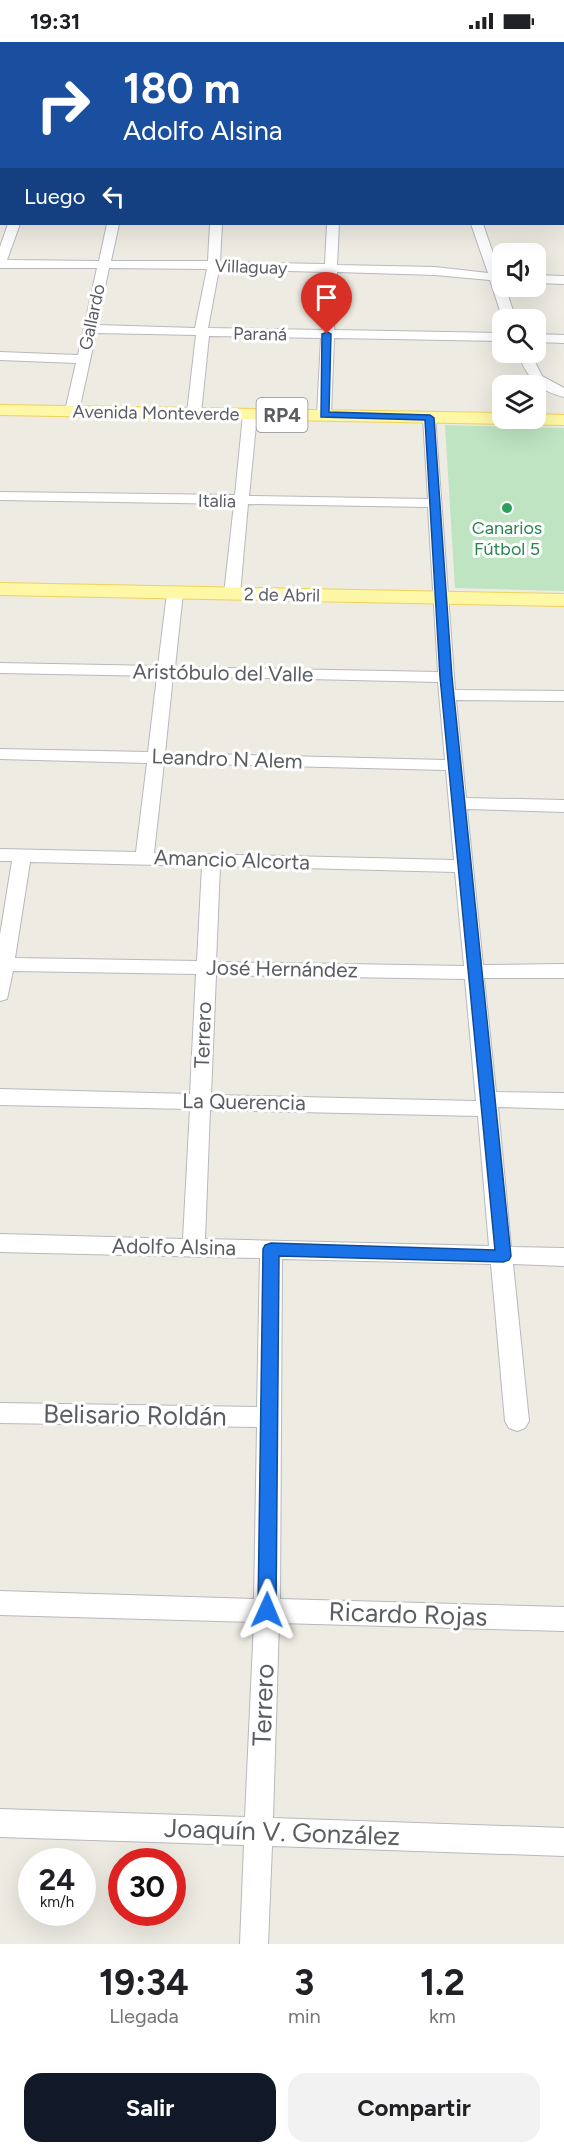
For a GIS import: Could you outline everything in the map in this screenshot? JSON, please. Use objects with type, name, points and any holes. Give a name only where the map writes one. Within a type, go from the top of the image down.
[{"type":"main road","name":"Avenida Monteverde","points":[[0,410],[564,420]]},
{"type":"main road","name":"2 de Abril","points":[[0,589],[564,600]]},
{"type":"street","points":[[0,264],[14,225]]},
{"type":"street","name":"Gallardo","points":[[72,411],[112,225]]},
{"type":"street","points":[[194,413],[203,338],[201,325],[214,266],[216,225]]},
{"type":"street","points":[[324,415],[333,225]]},
{"type":"street","points":[[477,225],[492,261]]},
{"type":"street","name":"Villaguay","points":[[0,264],[435,271],[492,277]]},
{"type":"street","points":[[546,279],[564,280]]},
{"type":"street","name":"Paraná","points":[[90,329],[492,337]]},
{"type":"street","points":[[546,338],[564,339]]},
{"type":"street","points":[[0,356],[83,359]]},
{"type":"street","points":[[527,363],[538,382],[564,393]]},
{"type":"street","points":[[232,594],[250,415]]},
{"type":"street","points":[[430,418],[447,686],[489,1104],[517,1421]]},
{"type":"street","name":"Italia","points":[[0,496],[434,503]]},
{"type":"street","points":[[144,858],[175,593]]},
{"type":"street","name":"Aristóbulo del Valle","points":[[0,668],[165,672],[447,686],[564,696]]},
{"type":"street","name":"Leandro N Alem","points":[[0,754],[454,765]]},
{"type":"street","points":[[458,803],[564,806]]},
{"type":"street","name":"Amancio Alcorta","points":[[0,855],[464,866]]},
{"type":"street","points":[[0,994],[2,964],[22,856]]},
{"type":"street","name":"Terrero","points":[[194,1247],[211,860]]},
{"type":"street","name":"José Hernández","points":[[2,964],[476,972],[564,971]]},
{"type":"street","name":"La Querencia","points":[[0,1097],[489,1104],[564,1101]]},
{"type":"street","name":"Adolfo Alsina","points":[[0,1243],[564,1257]]},
{"type":"street","name":"Terrero","points":[[254,1944],[267,1610],[271,1249]]},
{"type":"street","name":"Belisario Roldán","points":[[0,1413],[269,1417]]},
{"type":"street","name":"Ricardo Rojas","points":[[0,1603],[564,1619]]},
{"type":"street","name":"Joaquín V. González","points":[[0,1823],[564,1842]]},
{"type":"green space","name":"Canarios Fútbol 5","points":[[445,425],[492,426],[492,429],[564,428],[564,591],[455,588]]},
{"type":"place","name":"Canarios Fútbol 5","points":[[507,508]]},
{"type":"route","points":[[267,1610],[271,1249],[503,1256],[446,677],[430,418],[324,415],[327,334]]}]
